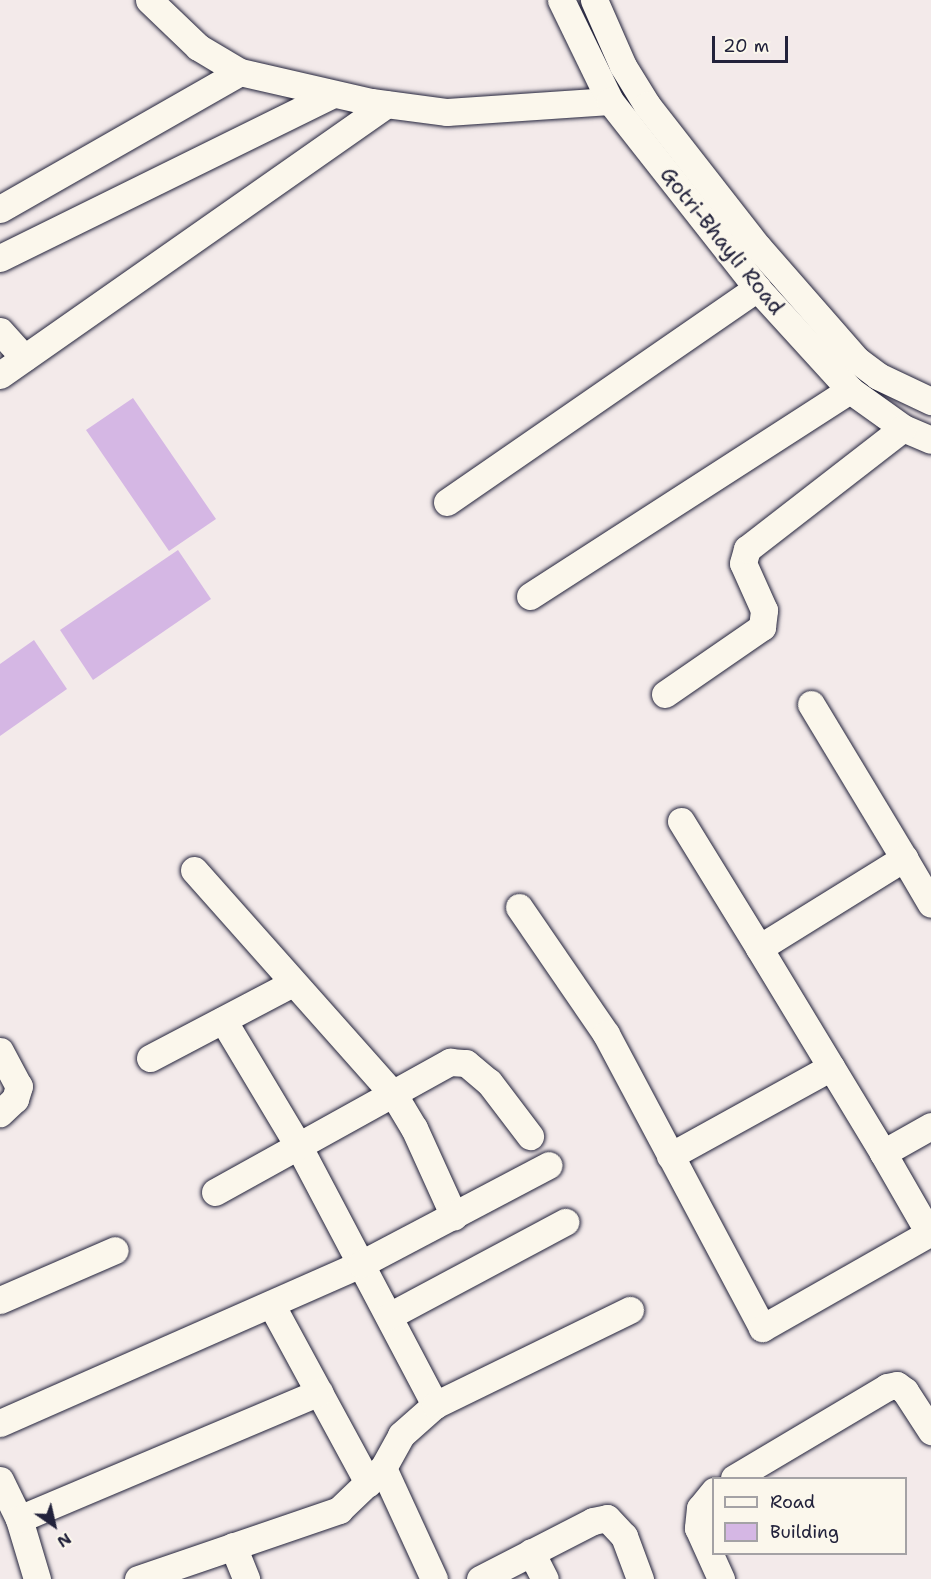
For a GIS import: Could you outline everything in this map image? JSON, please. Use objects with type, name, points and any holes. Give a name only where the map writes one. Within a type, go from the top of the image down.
[{"type":"street","points":[[149,0],[198,47],[240,72],[333,94],[447,112],[610,101]]},
{"type":"street","name":"Gotri-Bhayli Road","points":[[561,0],[610,101],[758,288],[850,390],[903,428],[931,440]]},
{"type":"street","name":"Gotri-Bhayli Road","points":[[594,0],[623,66],[647,105],[758,247],[857,360],[878,376],[931,401]]},
{"type":"street","points":[[0,209],[240,72]]},
{"type":"street","points":[[0,258],[333,94]]},
{"type":"street","points":[[0,375],[387,104]]},
{"type":"street","points":[[447,502],[758,288]]},
{"type":"street","points":[[0,331],[24,358]]},
{"type":"street","points":[[530,596],[850,390]]},
{"type":"street","points":[[665,694],[762,627],[764,610],[743,563],[747,549],[903,428]]},
{"type":"street","points":[[811,704],[931,904]]},
{"type":"street","points":[[519,907],[606,1034],[762,1328],[930,1233],[681,822]]},
{"type":"street","points":[[759,948],[904,858]]},
{"type":"street","points":[[194,870],[394,1095],[414,1128],[454,1216]]},
{"type":"street","points":[[150,1058],[293,983]]},
{"type":"street","points":[[223,1020],[299,1146],[435,1405]]},
{"type":"street","points":[[0,1051],[19,1086],[15,1099],[0,1113]]},
{"type":"street","points":[[214,1192],[394,1095],[450,1062],[466,1063],[489,1082],[530,1136]]},
{"type":"street","points":[[670,1156],[831,1067]]},
{"type":"street","points":[[883,1153],[931,1126]]},
{"type":"street","points":[[0,1423],[361,1264],[549,1166]]},
{"type":"street","points":[[389,1316],[565,1222]]},
{"type":"street","points":[[0,1300],[115,1250]]},
{"type":"street","points":[[271,1304],[319,1392],[375,1475],[434,1579]]},
{"type":"street","points":[[138,1579],[339,1510],[375,1475],[401,1435],[435,1405],[630,1310]]},
{"type":"street","points":[[737,1477],[888,1387],[897,1385],[905,1391],[931,1431]]},
{"type":"street","points":[[20,1519],[319,1392]]},
{"type":"street","points":[[0,1480],[20,1519],[37,1579]]},
{"type":"street","points":[[712,1493],[700,1508],[698,1528],[721,1579]]},
{"type":"street","points":[[480,1579],[531,1552],[607,1518],[624,1536],[640,1579]]},
{"type":"street","points":[[233,1546],[246,1579]]},
{"type":"street","points":[[531,1552],[546,1579]]},
{"type":"building","points":[[133,398],[216,519],[169,551],[86,430]]},
{"type":"building","points":[[178,550],[211,599],[93,680],[60,630]]},
{"type":"building","points":[[34,640],[67,689],[0,736],[0,664]]}]
